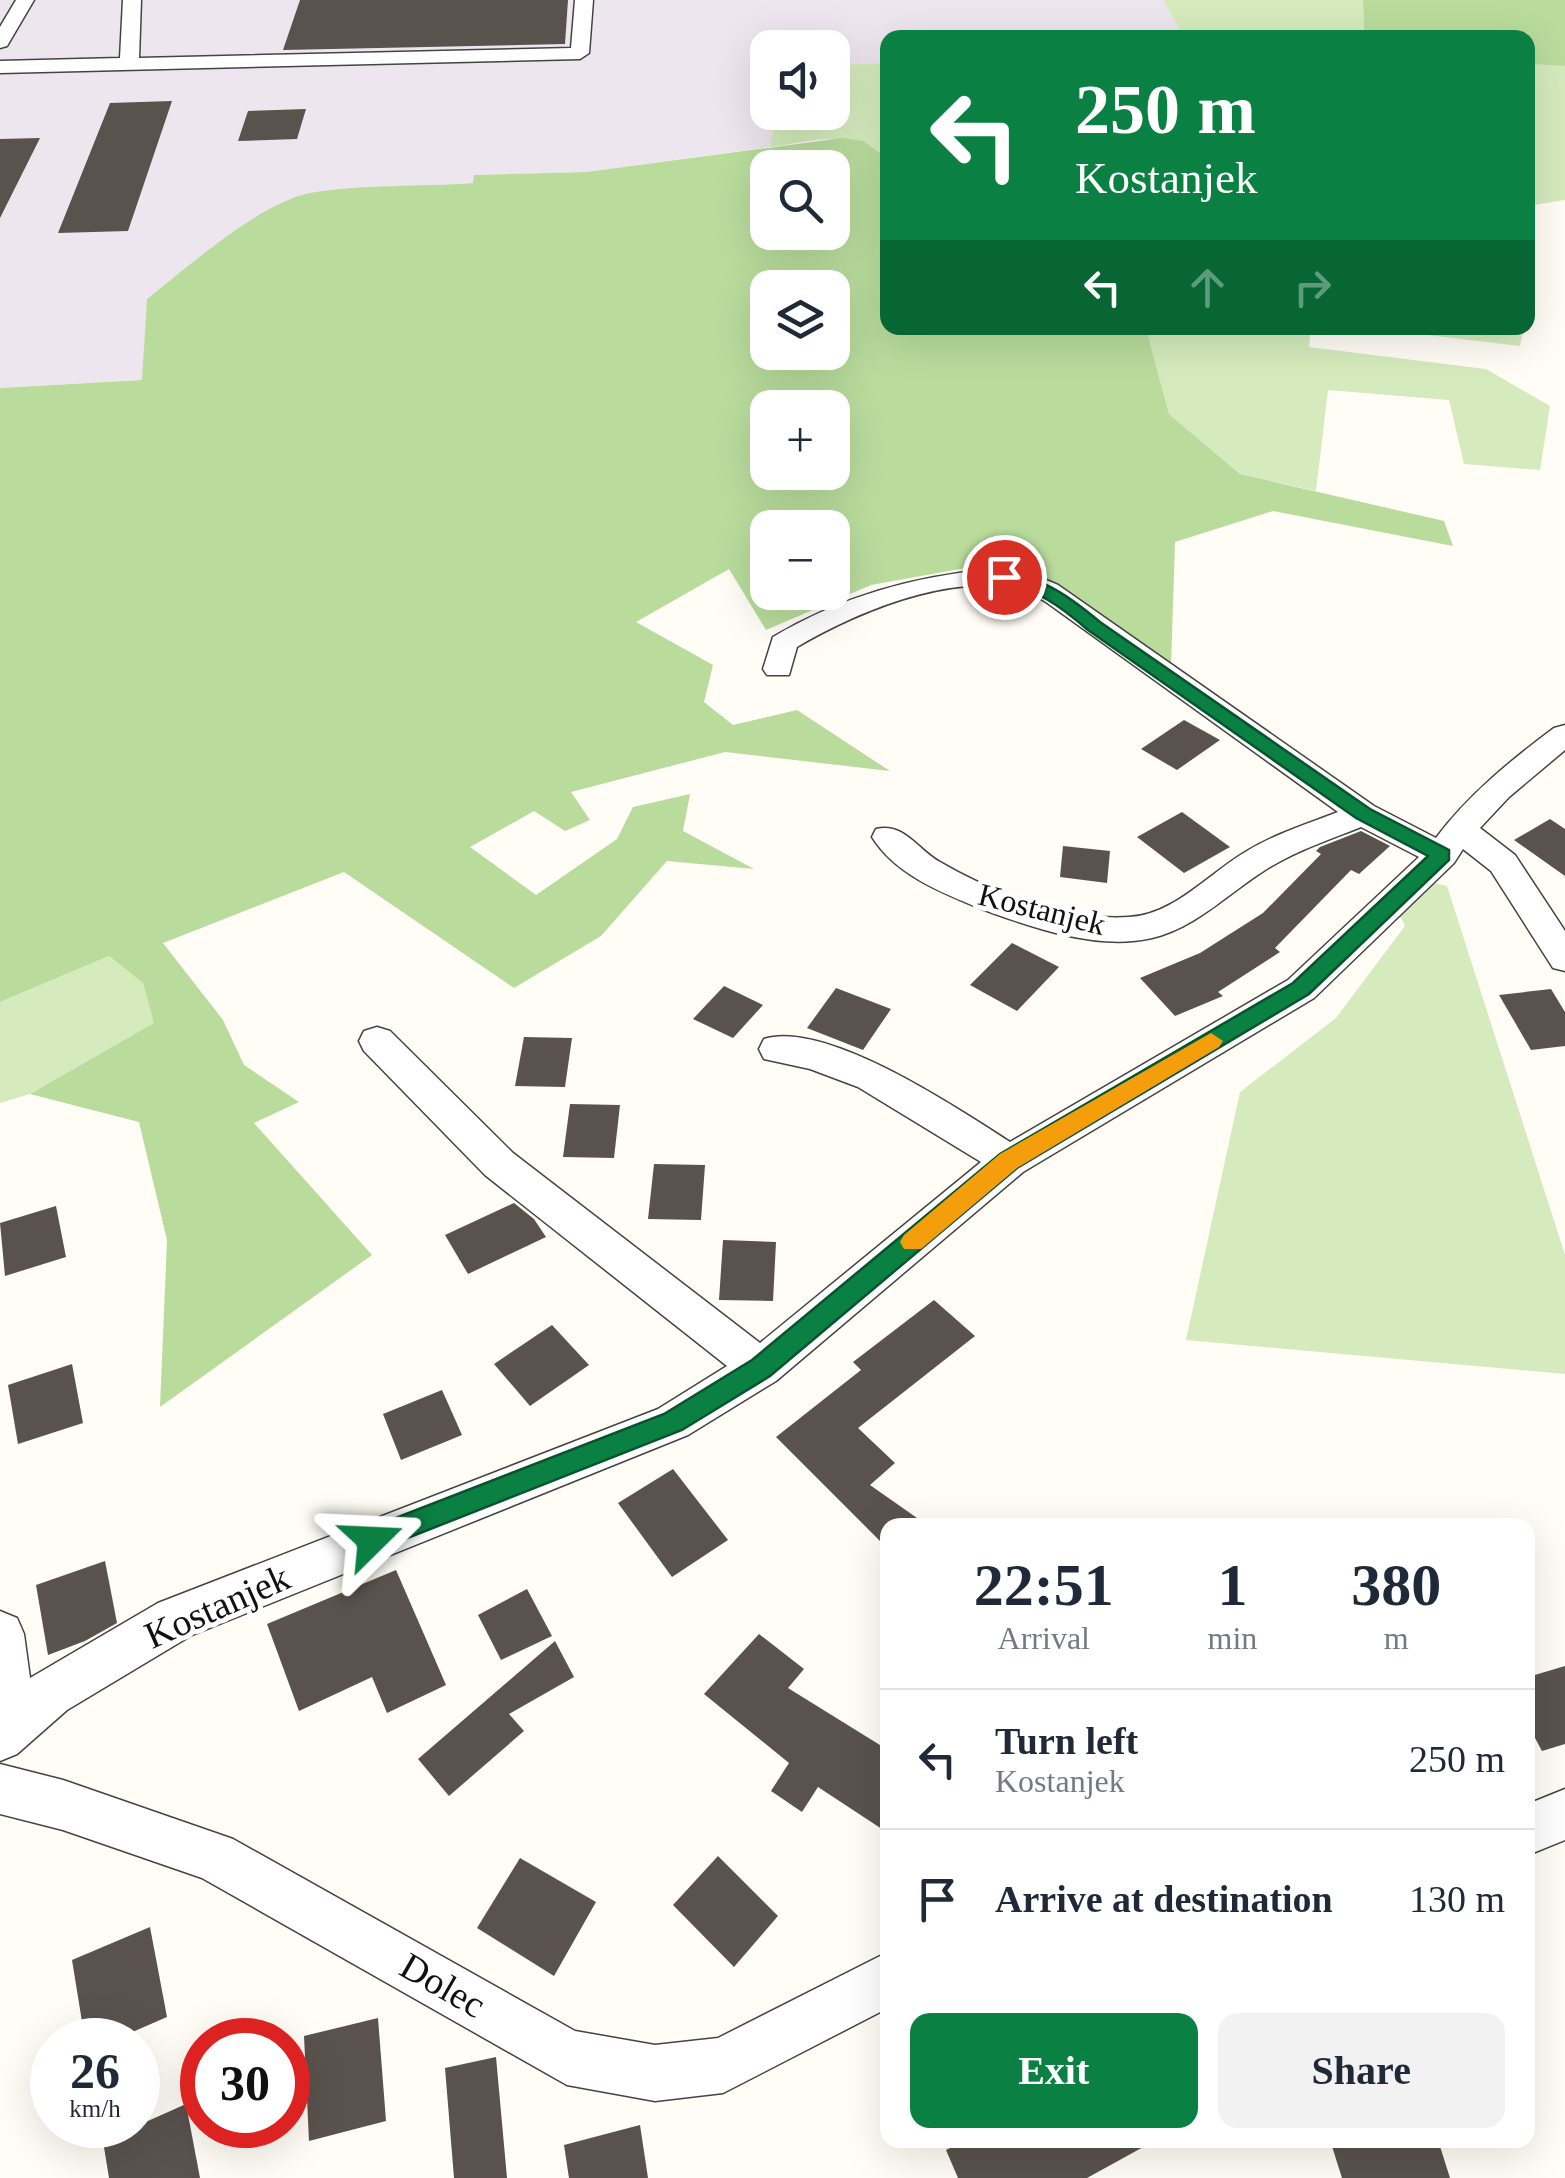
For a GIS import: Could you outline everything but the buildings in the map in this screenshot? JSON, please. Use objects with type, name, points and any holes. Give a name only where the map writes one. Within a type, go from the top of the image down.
[{"type":"street","points":[[0,42],[25,0]]},
{"type":"street","points":[[130,64],[132,0]]},
{"type":"street","points":[[0,67],[580,53],[584,0]]},
{"type":"street","points":[[778,669],[783,643],[818,622],[890,592],[962,580],[1004,577],[1028,581],[1060,597],[1094,626],[1363,814],[1451,841],[1503,863],[1565,959]]},
{"type":"street","name":"Kostanjek","points":[[7,1730],[50,1693],[175,1619],[673,1422],[761,1368],[1009,1161],[1301,989],[1451,841],[1512,774],[1565,735]]},
{"type":"street","name":"Kostanjek","points":[[888,836],[921,866],[966,890],[1045,916],[1108,929],[1148,927],[1260,858],[1363,814]]},
{"type":"street","points":[[377,1042],[499,1164],[761,1368]]},
{"type":"street","points":[[778,1049],[818,1055],[879,1078],[1009,1161]]},
{"type":"street","points":[[0,1634],[7,1730]]},
{"type":"street","name":"Dolec","points":[[0,1789],[63,1805],[215,1858],[567,2057],[654,2073],[722,2064],[880,1983]]},
{"type":"street","points":[[1535,1827],[1565,1814]]},
{"type":"shaded area","points":[[0,0],[1163,0],[1180,30],[880,30],[880,63],[850,64],[850,30],[750,30],[750,130],[772,130],[770,147],[586,172],[475,175],[474,183],[308,194],[277,205],[210,249],[142,380],[0,388]]},
{"type":"green space","points":[[1163,0],[1363,0],[1364,30],[1180,30]]},
{"type":"green space","points":[[1363,0],[1565,0],[1565,66],[1535,64],[1535,30],[1364,30]]},
{"type":"green space","points":[[880,63],[880,154],[858,143],[831,139],[770,147],[772,130],[850,130],[850,64]]},
{"type":"green space","points":[[1535,64],[1565,66],[1565,200],[1535,205]]},
{"type":"green space","points":[[842,138],[863,141],[880,153],[880,335],[1148,335],[1169,414],[1240,474],[1444,521],[1453,546],[1273,511],[1175,542],[1171,665],[1010,560],[871,585],[850,594],[850,510],[750,510],[750,604],[729,569],[636,622],[713,665],[704,702],[733,725],[797,710],[890,771],[725,752],[571,792],[590,820],[565,831],[534,811],[470,847],[536,895],[617,839],[633,807],[690,794],[683,831],[754,869],[667,861],[601,936],[514,988],[344,872],[163,943],[223,1020],[244,1065],[299,1102],[254,1123],[372,1255],[160,1407],[167,1240],[139,1122],[30,1094],[154,1023],[143,983],[109,956],[0,1002],[0,388],[142,380],[147,299],[247,222],[290,199],[350,188],[473,183],[474,175],[586,172],[750,150],[750,250],[850,250],[850,150],[752,150]]},
{"type":"green space","points":[[1148,335],[1310,335],[1309,347],[1486,369],[1550,406],[1540,470],[1464,464],[1449,400],[1328,390],[1316,491],[1240,474],[1169,414]]},
{"type":"green space","points":[[1428,335],[1522,335],[1520,346]]},
{"type":"green space","points":[[754,610],[813,610],[766,630]]},
{"type":"green space","points":[[1434,883],[1447,886],[1565,1255],[1565,1374],[1186,1340],[1240,1092],[1336,1018],[1405,926],[1400,916]]},
{"type":"green space","points":[[109,956],[143,983],[155,1023],[30,1094],[0,1103],[0,1002]]},
{"type":"slow traffic","points":[[912,1242],[1009,1161],[1211,1041]]},
{"type":"route","points":[[372,1540],[673,1422],[761,1368],[1009,1161],[1301,989],[1442,855],[1363,814],[1094,626],[1060,597],[1028,581],[1004,577]]}]
